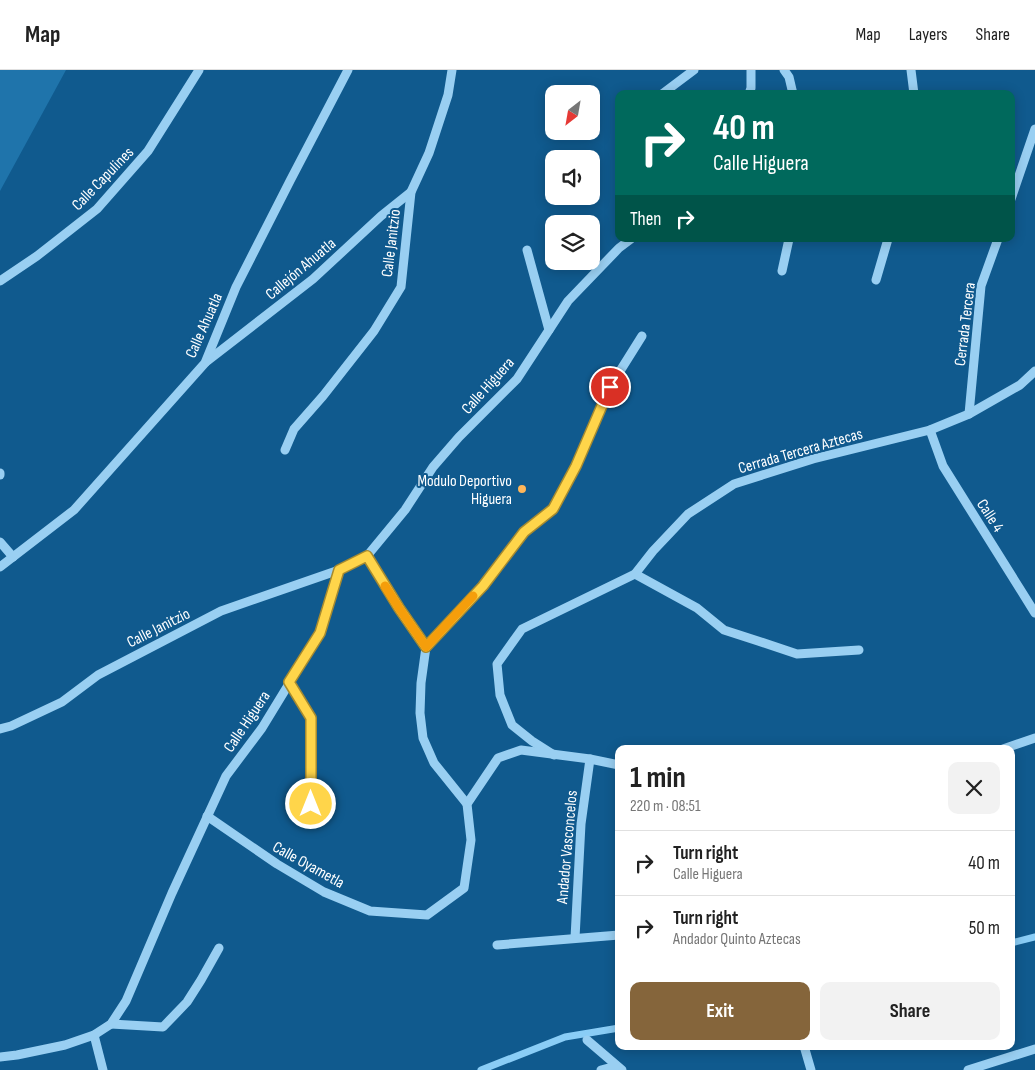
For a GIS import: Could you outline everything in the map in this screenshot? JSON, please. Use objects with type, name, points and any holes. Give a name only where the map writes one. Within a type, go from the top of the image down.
[{"type":"street","name":"Calle Capulines","points":[[0,281],[37,256],[97,209],[148,151],[199,70]]},
{"type":"street","name":"Calle Ahuatla","points":[[0,567],[74,510],[205,363],[236,287],[348,70]]},
{"type":"street","name":"Calle Janitzio","points":[[285,450],[294,429],[323,396],[374,330],[401,286],[412,192],[430,153],[448,95],[452,70]]},
{"type":"street","points":[[667,90],[694,70]]},
{"type":"street","points":[[750,90],[751,70]]},
{"type":"street","points":[[784,70],[789,77],[792,90]]},
{"type":"street","points":[[911,70],[914,90]]},
{"type":"street","points":[[1015,187],[1035,129]]},
{"type":"street","name":"Callejón Ahuatla","points":[[205,363],[313,279],[381,216],[412,192]]},
{"type":"street","name":"Calle Higuera","points":[[0,1055],[17,1055],[65,1045],[94,1035],[111,1024],[126,1000],[172,893],[226,776],[262,728],[320,633],[339,570],[367,556],[405,510],[433,467],[517,379],[568,301],[627,242]]},
{"type":"street","points":[[782,271],[788,242]]},
{"type":"street","points":[[876,280],[887,242]]},
{"type":"street","name":"Cerrada Tercera","points":[[969,414],[981,286],[997,242]]},
{"type":"street","points":[[528,250],[549,330]]},
{"type":"street","points":[[615,764],[522,750],[498,758],[467,804],[434,763],[423,738],[420,713],[421,693],[426,647],[483,586],[524,532],[553,509],[576,466],[610,387],[642,336]]},
{"type":"street","name":"Cerrada Tercera Aztecas","points":[[554,755],[512,725],[500,695],[497,664],[522,629],[635,574],[653,551],[688,514],[734,484],[813,459],[930,430],[969,414],[1020,385],[1035,371]]},
{"type":"street","name":"Calle 4","points":[[930,430],[943,466],[1035,613]]},
{"type":"street","points":[[0,542],[13,557]]},
{"type":"street","points":[[367,556],[426,647]]},
{"type":"street","name":"Calle Janitzio","points":[[0,729],[62,702],[98,675],[221,611],[339,570]]},
{"type":"street","points":[[635,574],[697,608],[724,630],[797,654],[860,650]]},
{"type":"street","points":[[289,682],[311,718],[311,804]]},
{"type":"street","points":[[1015,745],[1035,738]]},
{"type":"street","name":"Andador Vasconcelos","points":[[574,938],[581,824],[590,759]]},
{"type":"street","name":"Calle Oyametla","points":[[207,816],[277,864],[324,892],[370,910],[428,915],[464,888],[471,840],[467,804]]},
{"type":"street","points":[[497,945],[615,935]]},
{"type":"street","points":[[111,1024],[163,1027],[187,1002],[218,948]]},
{"type":"street","points":[[94,1035],[103,1070]]},
{"type":"street","points":[[587,1040],[619,1068]]},
{"type":"street","points":[[968,1070],[1035,1049]]},
{"type":"street","points":[[805,1050],[812,1070]]},
{"type":"street","points":[[601,1070],[619,1068]]},
{"type":"shaded area","points":[[0,70],[66,70],[0,191]]},
{"type":"waterway","points":[[1015,942],[1035,937]]},
{"type":"waterway","points":[[481,1070],[565,1037],[615,1029]]},
{"type":"slow traffic","points":[[385,586],[426,647],[473,596]]},
{"type":"place","name":"Modulo Deportivo Higuera","points":[[522,489]]},
{"type":"route","points":[[311,804],[311,718],[289,682],[320,633],[339,570],[367,556],[426,647],[483,586],[524,532],[553,509],[576,466],[610,387]]}]
